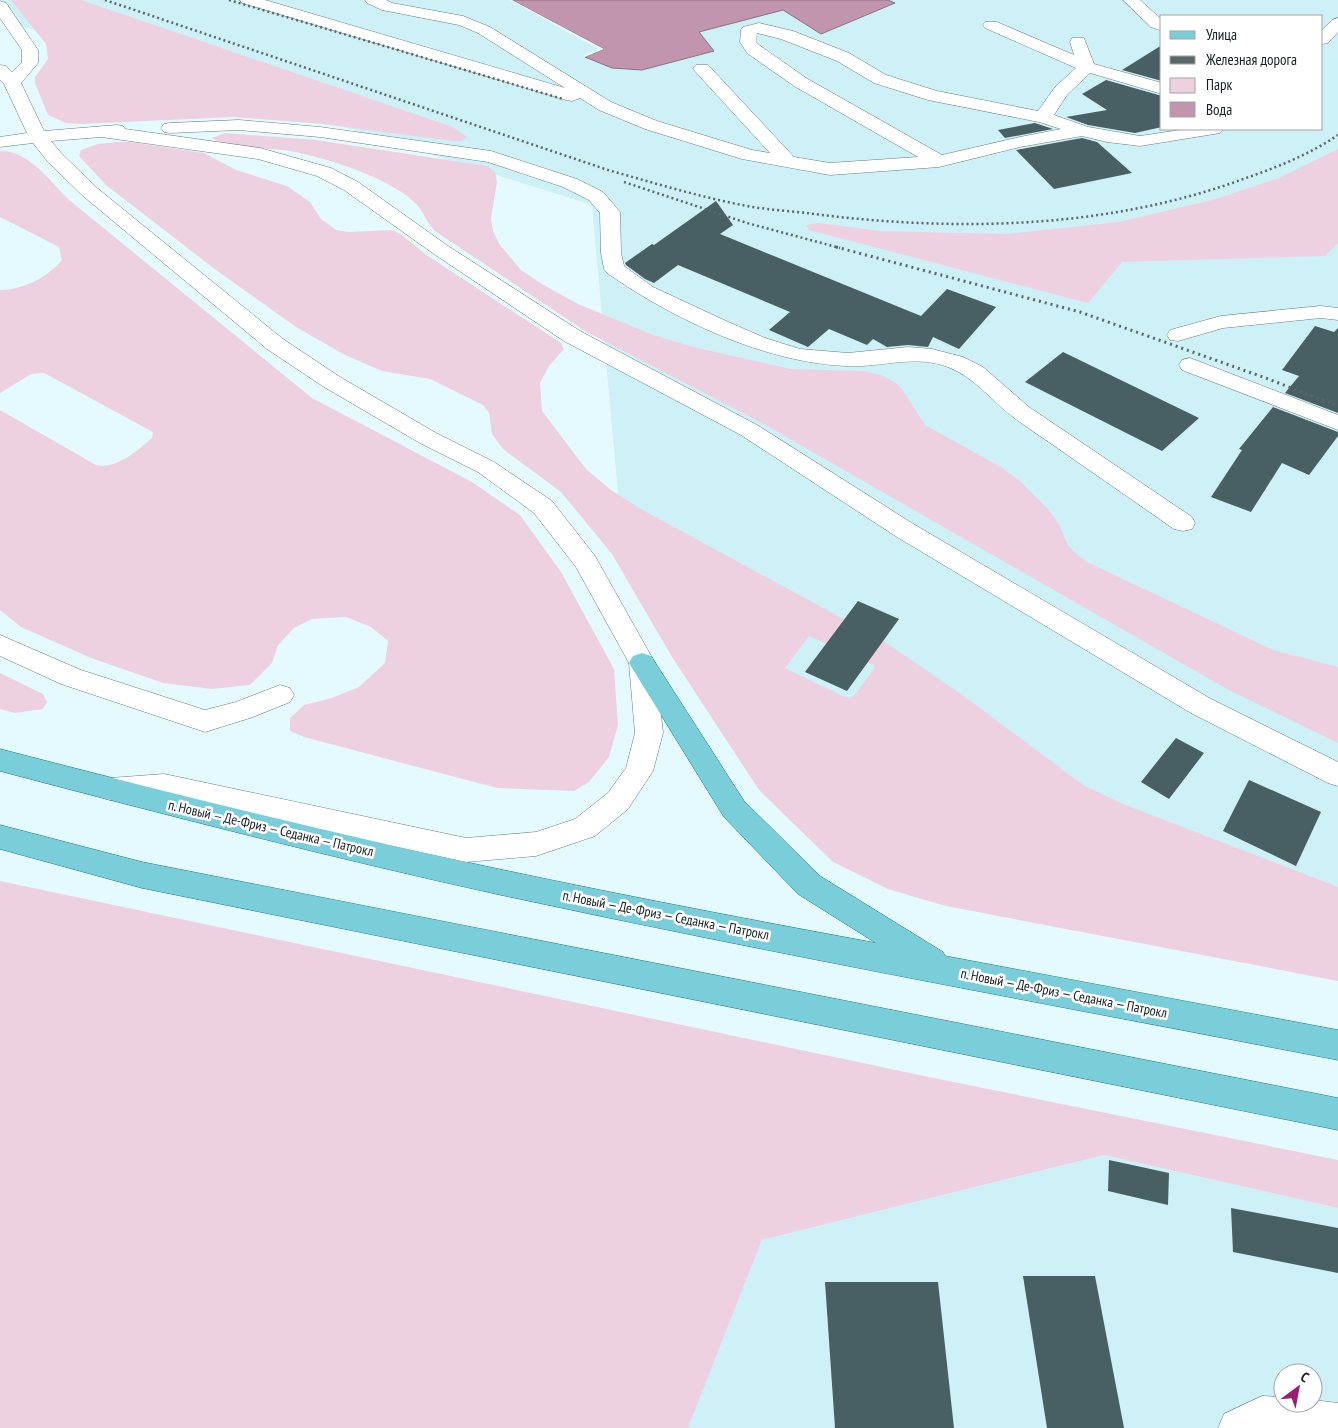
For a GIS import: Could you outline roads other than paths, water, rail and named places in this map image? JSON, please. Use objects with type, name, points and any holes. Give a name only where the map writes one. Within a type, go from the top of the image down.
[{"type":"main road","points":[[642,663],[734,809],[809,885],[944,970]]},
{"type":"main road","name":"п. Новый — Де-Фриз — Седанка — Патрокл","points":[[0,760],[106,789],[500,882],[944,970],[1338,1045]]},
{"type":"main road","points":[[0,837],[162,879],[1338,1114]]},
{"type":"main road","points":[[0,856],[54,852]]},
{"type":"street","points":[[248,0],[605,106],[651,125],[749,155],[830,169],[939,161],[1020,142],[1082,131]]},
{"type":"street","points":[[373,0],[388,7],[463,21],[484,30],[605,106]]},
{"type":"street","points":[[1132,0],[1160,25]]},
{"type":"street","points":[[0,6],[30,50],[30,63],[6,76],[38,137],[55,158],[90,192],[275,344],[332,382],[428,438],[486,467],[544,507],[586,562],[642,663],[649,733],[638,771],[618,801],[585,828],[536,844],[466,850],[164,785],[106,789]]},
{"type":"street","points":[[1323,38],[1338,23]]},
{"type":"street","points":[[991,25],[1087,66],[1160,88]]},
{"type":"street","points":[[939,161],[800,82],[753,49],[748,42],[749,30],[759,28],[787,35],[843,57],[880,79],[934,96],[1043,117],[1082,131],[1107,137],[1140,141],[1209,130]]},
{"type":"street","points":[[1078,42],[1087,66]]},
{"type":"street","points":[[1043,117],[1061,91],[1087,66]]},
{"type":"street","points":[[702,69],[787,161]]},
{"type":"street","points":[[0,142],[100,131],[240,125],[320,132],[491,157],[570,183],[596,196],[610,212],[611,253],[614,269],[646,291],[757,343],[798,355],[848,360],[908,354],[932,356],[955,362],[974,372],[1021,412],[1183,523]]},
{"type":"street","points":[[100,131],[260,154],[324,172],[351,186],[441,250],[572,336],[749,430],[906,531],[1201,706],[1338,775]]},
{"type":"street","points":[[1178,335],[1221,322],[1321,312],[1338,314]]},
{"type":"street","points":[[1190,365],[1338,423]]},
{"type":"street","points":[[0,645],[71,677],[206,722],[280,695]]},
{"type":"street","points":[[1238,1428],[1262,1415],[1338,1422]]},
{"type":"water","points":[[512,0],[888,0],[895,3],[821,34],[783,10],[699,32],[714,51],[642,70],[612,68],[585,57],[604,49]]},
{"type":"railway","points":[[105,0],[608,170],[677,190],[747,206],[868,220],[978,224],[1033,222],[1087,217],[1141,208],[1194,195],[1282,165],[1338,135]]},
{"type":"railway","points":[[229,0],[563,99]]},
{"type":"railway","points":[[624,182],[747,223],[840,248]]},
{"type":"railway","points":[[836,247],[1080,312],[1263,377],[1338,406]]}]
